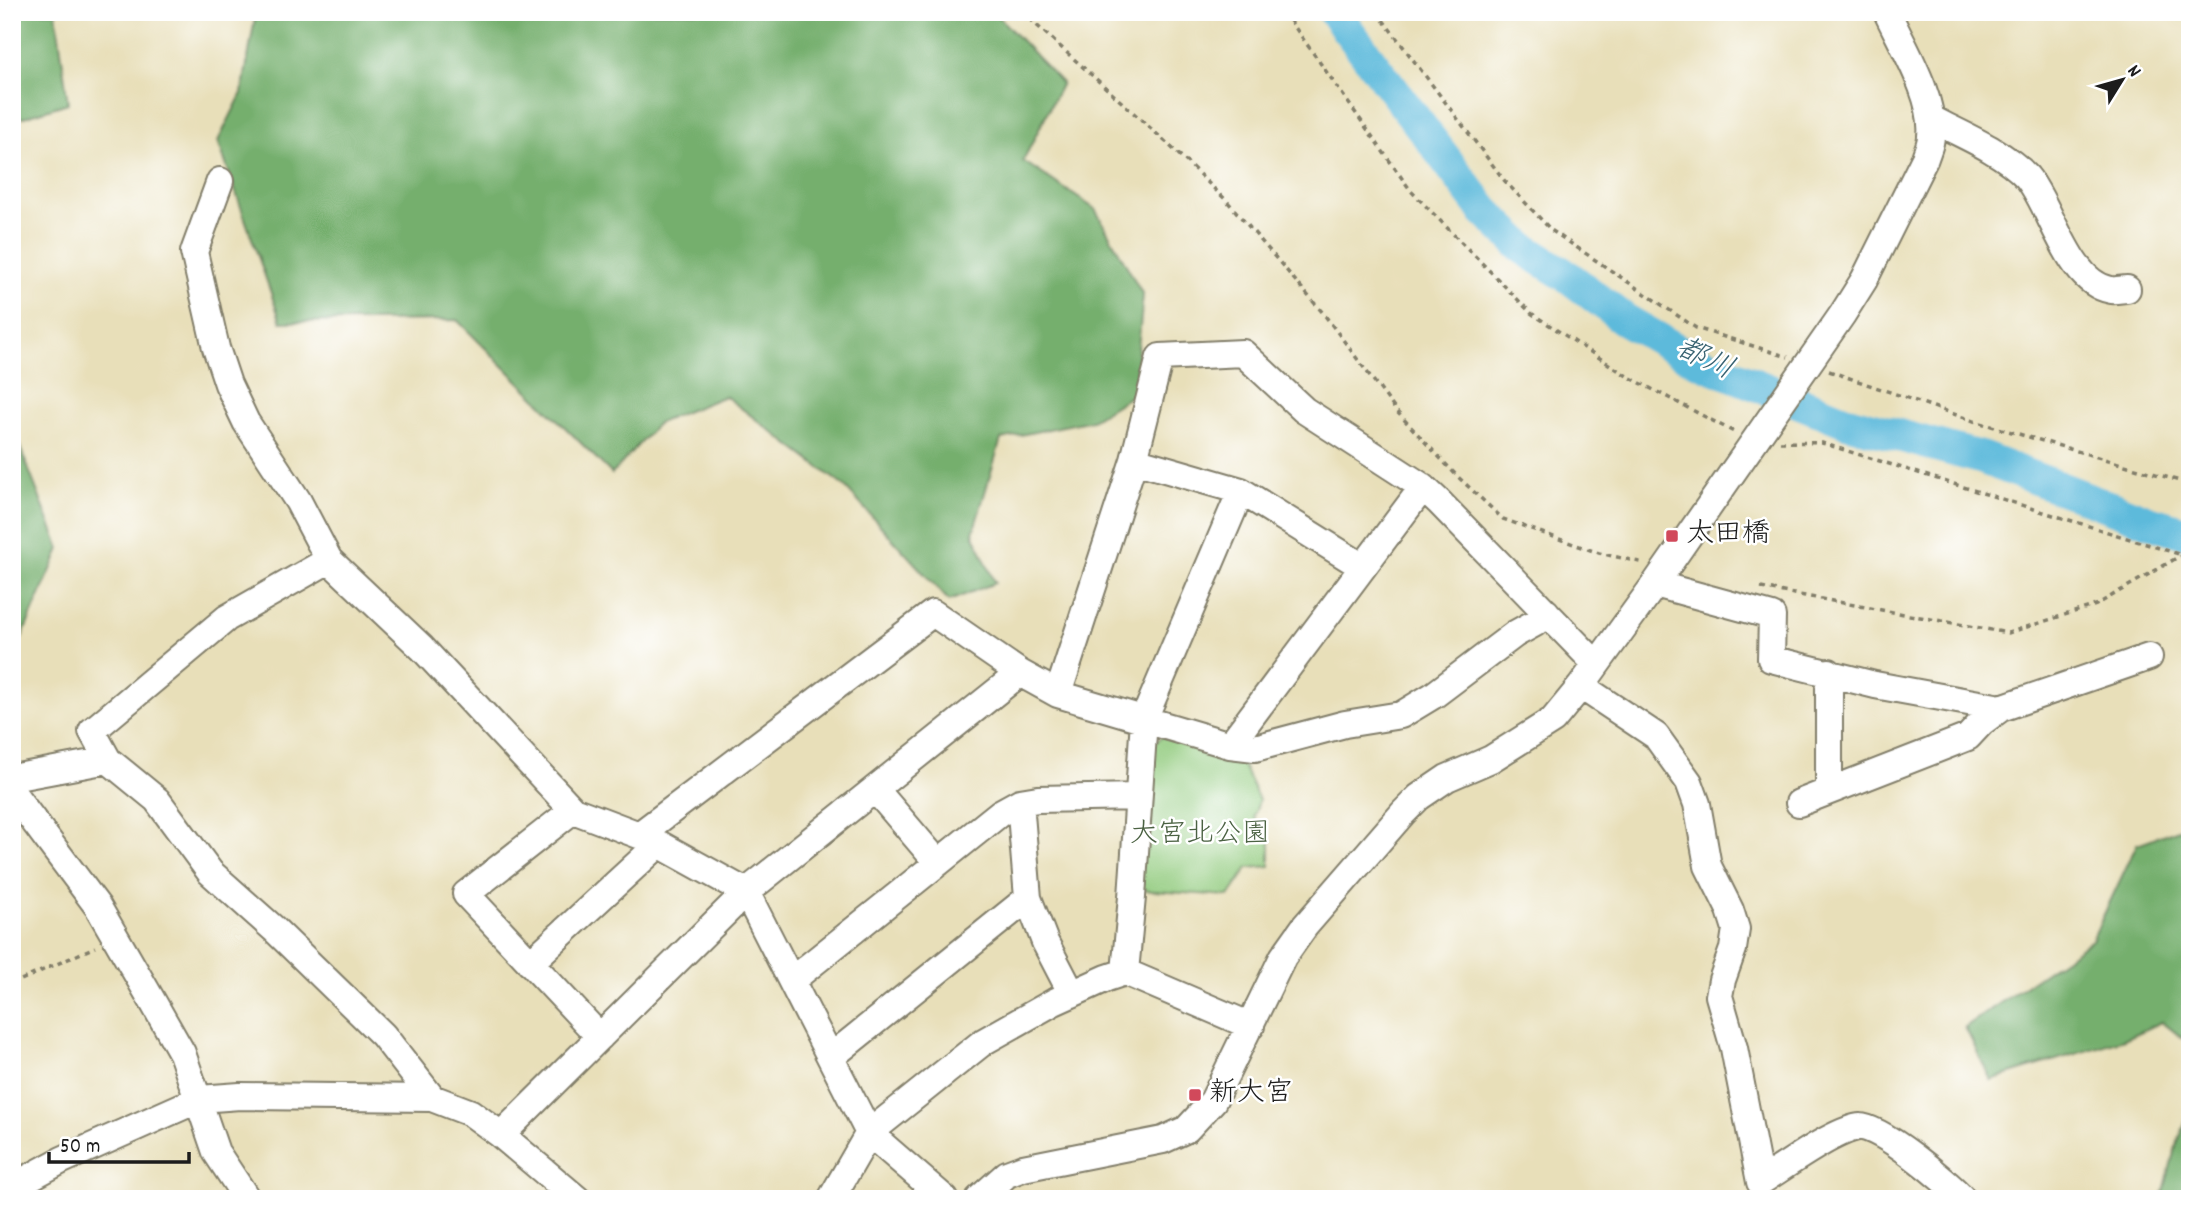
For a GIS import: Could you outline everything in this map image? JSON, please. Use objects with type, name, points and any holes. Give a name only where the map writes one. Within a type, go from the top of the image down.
[{"type":"street","points":[[979,1199],[1007,1174],[1023,1168],[1163,1140],[1187,1129],[1213,1101],[1283,957],[1403,813],[1419,797],[1447,778],[1491,759],[1553,720],[1581,686],[1808,364],[1864,279],[1925,158],[1931,138],[1927,99],[1887,12]]},
{"type":"street","points":[[1931,119],[2007,160],[2026,177],[2045,203],[2063,245],[2080,270],[2093,283],[2110,290],[2127,289]]},
{"type":"street","points":[[220,181],[194,252],[216,348],[228,384],[246,422],[298,501],[329,560],[422,648],[573,810],[649,839],[746,892],[869,1133],[945,1199]]},
{"type":"street","points":[[1058,694],[1134,460],[1160,357],[1244,353],[1304,410],[1423,487],[1596,664]]},
{"type":"street","points":[[1134,460],[1241,491],[1363,567]]},
{"type":"street","points":[[1230,745],[1423,487]]},
{"type":"street","points":[[1125,972],[1144,719],[1241,491]]},
{"type":"street","points":[[329,560],[227,618],[92,731],[108,760],[157,800],[210,872],[274,929],[383,1035],[432,1098]]},
{"type":"street","points":[[1660,575],[1772,616],[1771,659],[1875,685],[2001,708]]},
{"type":"street","points":[[530,963],[649,839],[933,612],[1020,673],[1058,694],[1230,745],[1255,748],[1345,724],[1401,715],[1434,695],[1515,634],[1535,623],[1546,612]]},
{"type":"street","points":[[1798,803],[1968,737],[2001,708],[2149,657]]},
{"type":"street","points":[[1829,672],[1829,791]]},
{"type":"street","points":[[501,1135],[746,892],[1020,673]]},
{"type":"street","points":[[1581,686],[1656,736],[1689,782],[1697,804],[1709,866],[1730,910],[1735,929],[1733,949],[1719,996],[1739,1072],[1760,1182],[1841,1132],[1861,1126],[1872,1129],[1908,1152],[1963,1199]]},
{"type":"street","points":[[12,778],[108,760]]},
{"type":"street","points":[[875,789],[937,863]]},
{"type":"street","points":[[12,792],[98,907],[116,937],[182,1053],[216,1152],[247,1199]]},
{"type":"street","points":[[792,979],[1000,813],[1020,802],[1038,799],[1139,797]]},
{"type":"street","points":[[1020,802],[1028,898],[1045,942],[1072,994]]},
{"type":"street","points":[[573,810],[466,894],[600,1037]]},
{"type":"street","points":[[831,1057],[1028,898]]},
{"type":"street","points":[[831,1199],[869,1133],[983,1042],[1072,994],[1125,972],[1251,1026]]},
{"type":"street","points":[[12,1187],[62,1160],[199,1098],[432,1098],[471,1112],[577,1199]]},
{"type":"path","points":[[1022,12],[1227,201],[1323,313],[1397,412],[1456,475],[1503,519],[1660,575]]},
{"type":"path","points":[[1284,12],[1411,191],[1531,313],[1627,376],[1753,442],[1822,443],[2188,557],[2190,570]]},
{"type":"path","points":[[1377,12],[1504,180],[1551,230],[1696,328],[1974,421],[2190,484]]},
{"type":"path","points":[[1755,587],[2008,634],[2096,605],[2180,556]]},
{"type":"path","points":[[12,984],[116,937]]},
{"type":"green space","points":[[12,12],[56,12],[68,103],[12,121]]},
{"type":"green space","points":[[256,12],[994,12],[1062,83],[1023,161],[1095,209],[1143,295],[1134,394],[1092,420],[1001,439],[973,533],[995,583],[949,601],[845,487],[725,396],[658,423],[612,474],[457,320],[281,322],[218,141],[242,93]]},
{"type":"green space","points":[[19,231],[12,304],[12,233]]},
{"type":"green space","points":[[12,427],[60,549],[12,660]]},
{"type":"green space","name":"大宮北公園","points":[[1163,736],[1238,755],[1259,800],[1254,817],[1270,841],[1270,866],[1248,868],[1229,896],[1139,890],[1149,747]]},
{"type":"green space","points":[[2190,825],[2190,1044],[2162,1022],[2124,1039],[1991,1080],[1965,1027],[2092,940],[2137,844]]},
{"type":"green space","points":[[2190,1111],[2190,1199],[2162,1199],[2174,1152]]},
{"type":"waterway","name":"都川","points":[[1334,12],[1485,211],[1523,248],[1570,278],[1624,319],[1695,360],[1845,421],[1982,458],[2147,521],[2190,534]]},
{"type":"place","name":"太田橋","points":[[1672,536]]},
{"type":"place","name":"新大宮","points":[[1195,1095]]}]
